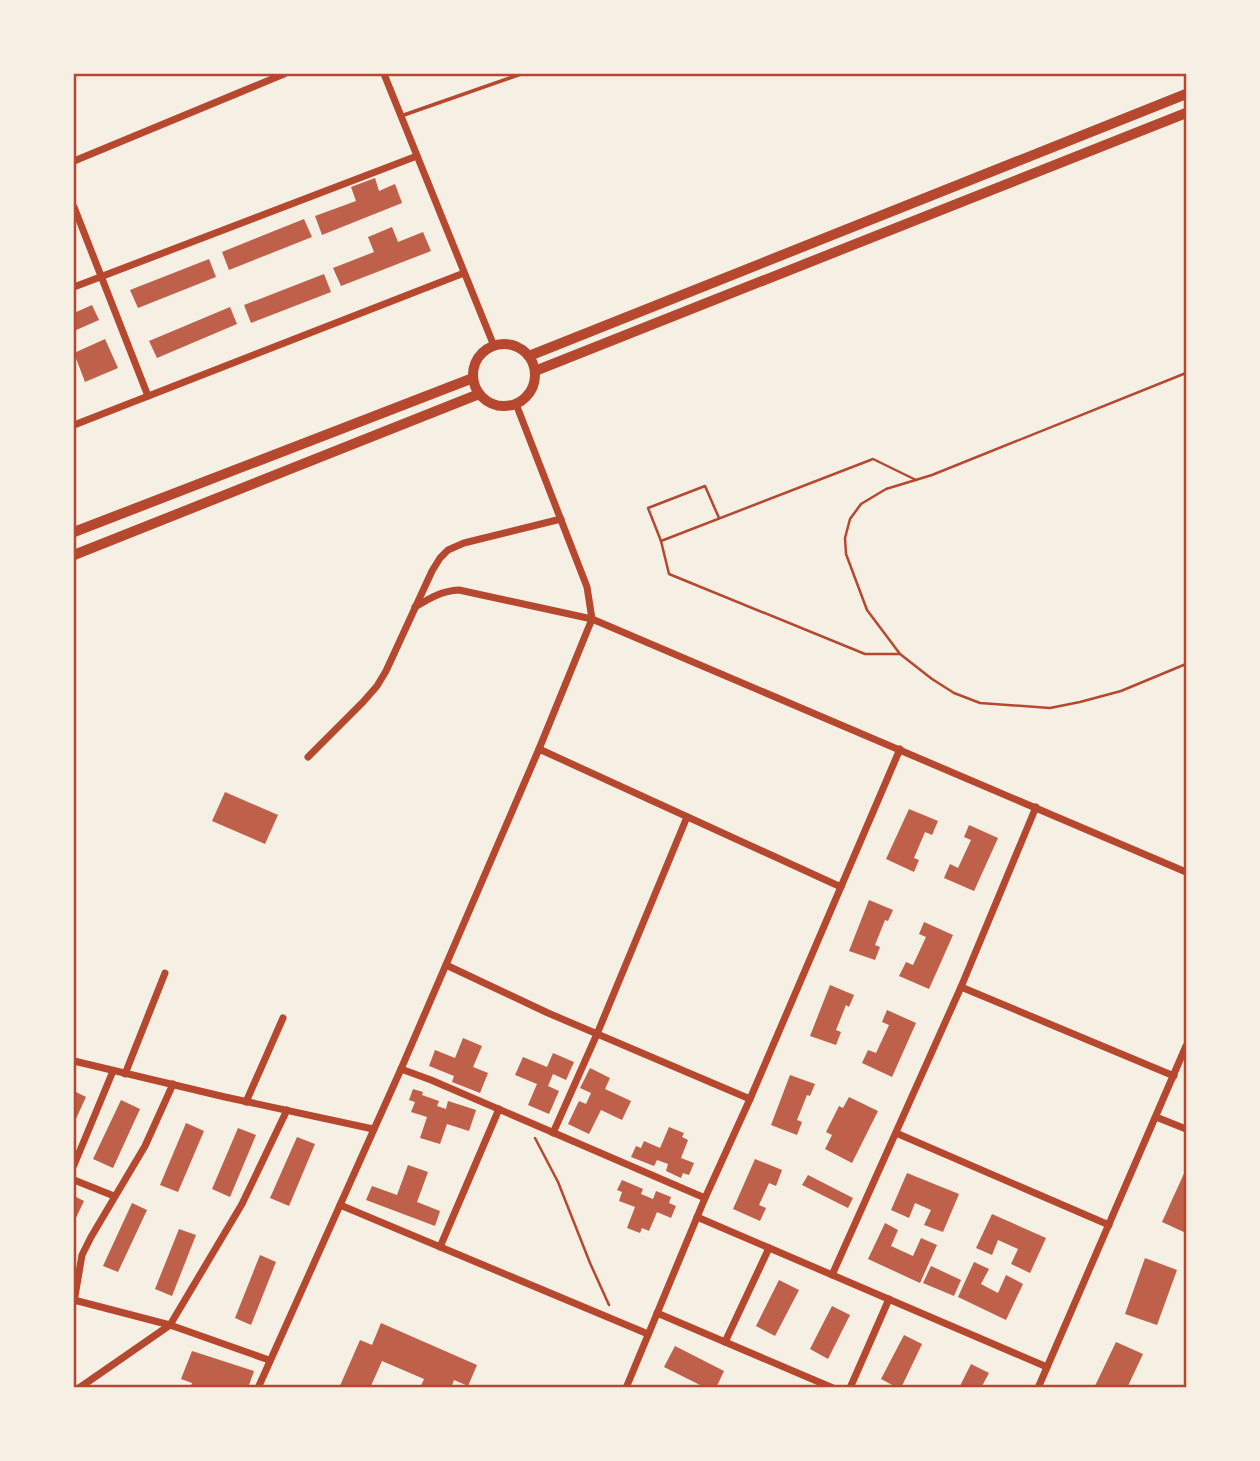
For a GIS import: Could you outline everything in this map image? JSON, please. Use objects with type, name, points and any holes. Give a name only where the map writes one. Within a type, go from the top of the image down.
[{"type":"main road","points":[[529,356],[1186,94]]},
{"type":"main road","points":[[535,371],[1186,113]]},
{"type":"main road","points":[[506,344],[519,348],[529,356],[535,371],[533,387],[523,400],[516,404],[502,406],[489,403],[479,394],[473,370],[480,355],[494,346],[506,344]]},
{"type":"main road","points":[[74,532],[473,378]]},
{"type":"main road","points":[[74,555],[479,394]]},
{"type":"street","points":[[74,162],[284,74]]},
{"type":"street","points":[[384,74],[494,346]]},
{"type":"street","points":[[74,287],[418,156]]},
{"type":"street","points":[[74,207],[148,396]]},
{"type":"street","points":[[74,425],[464,273]]},
{"type":"street","points":[[258,1388],[401,1069],[592,619],[587,587],[516,404]]},
{"type":"street","points":[[308,757],[377,686],[432,571],[448,550],[464,543],[561,519]]},
{"type":"street","points":[[415,607],[436,594],[459,590],[592,619],[1186,872]]},
{"type":"street","points":[[539,749],[841,887]]},
{"type":"street","points":[[626,1388],[705,1198],[900,749]]},
{"type":"street","points":[[832,1275],[961,987],[1036,807]]},
{"type":"street","points":[[552,1133],[597,1034],[687,817]]},
{"type":"street","points":[[446,965],[548,1013],[750,1099]]},
{"type":"street","points":[[125,1074],[165,973]]},
{"type":"street","points":[[961,987],[1174,1076]]},
{"type":"street","points":[[246,1102],[283,1018]]},
{"type":"street","points":[[1038,1388],[1186,1046]]},
{"type":"street","points":[[74,1061],[373,1129]]},
{"type":"street","points":[[401,1069],[705,1198]]},
{"type":"street","points":[[74,1165],[113,1071]]},
{"type":"street","points":[[173,1084],[145,1146],[82,1255],[74,1301],[170,1325],[269,1360]]},
{"type":"street","points":[[440,1247],[499,1109]]},
{"type":"street","points":[[79,1388],[170,1325],[242,1204],[287,1110]]},
{"type":"street","points":[[1156,1117],[1186,1129]]},
{"type":"street","points":[[896,1133],[1109,1225]]},
{"type":"street","points":[[74,1180],[114,1196]]},
{"type":"street","points":[[340,1206],[649,1334]]},
{"type":"street","points":[[697,1217],[1047,1367]]},
{"type":"street","points":[[725,1342],[769,1248]]},
{"type":"street","points":[[850,1388],[889,1299]]},
{"type":"street","points":[[657,1313],[833,1388]]},
{"type":"lane","points":[[401,116],[521,74]]},
{"type":"path","points":[[1186,373],[932,475],[886,489],[862,504],[850,519],[845,538],[846,554],[867,610],[900,653],[932,679],[954,693],[972,700],[1050,708],[1121,691],[1186,664]]},
{"type":"path","points":[[661,541],[873,459],[916,480]]},
{"type":"path","points":[[719,519],[705,486],[648,508],[661,541],[669,574],[865,654],[900,653]]},
{"type":"path","points":[[527,1121],[558,1182],[590,1263],[617,1321]]},
{"type":"building","points":[[375,178],[379,191],[395,184],[402,203],[322,235],[315,216],[356,201],[351,187]]},
{"type":"building","points":[[304,219],[312,237],[229,270],[222,252]]},
{"type":"building","points":[[392,227],[398,242],[423,232],[431,251],[341,286],[333,268],[374,252],[368,237]]},
{"type":"building","points":[[209,259],[216,277],[138,308],[130,290]]},
{"type":"building","points":[[324,274],[331,292],[251,323],[244,305]]},
{"type":"building","points":[[92,305],[99,320],[74,331],[74,313]]},
{"type":"building","points":[[230,307],[237,324],[157,358],[149,341]]},
{"type":"building","points":[[105,339],[118,368],[85,382],[74,353]]},
{"type":"building","points":[[225,792],[278,815],[265,844],[212,821]]},
{"type":"building","points":[[909,809],[938,821],[932,835],[925,832],[914,858],[919,860],[914,872],[886,859]]},
{"type":"building","points":[[969,825],[998,838],[974,891],[944,878],[950,864],[958,868],[971,840],[964,837]]},
{"type":"building","points":[[869,900],[893,910],[888,921],[885,920],[875,945],[880,947],[875,960],[849,951]]},
{"type":"building","points":[[924,922],[953,935],[929,989],[899,976],[906,962],[913,965],[926,937],[919,934]]},
{"type":"building","points":[[830,985],[854,995],[849,1007],[846,1005],[836,1030],[841,1032],[836,1045],[810,1036]]},
{"type":"building","points":[[887,1010],[916,1023],[892,1077],[862,1063],[868,1050],[876,1053],[889,1025],[882,1022]]},
{"type":"building","points":[[463,1038],[482,1046],[473,1067],[488,1073],[480,1093],[452,1082],[454,1076],[429,1066],[435,1050],[455,1058]]},
{"type":"building","points":[[553,1053],[574,1062],[566,1080],[553,1074],[548,1086],[559,1091],[549,1114],[528,1105],[537,1084],[515,1075],[523,1057],[547,1067]]},
{"type":"building","points":[[590,1068],[610,1078],[605,1089],[631,1101],[622,1120],[601,1110],[589,1134],[568,1124],[579,1101],[586,1104],[591,1093],[580,1088]]},
{"type":"building","points":[[790,1075],[815,1084],[810,1096],[807,1095],[797,1120],[802,1122],[797,1135],[771,1125]]},
{"type":"building","points":[[413,1089],[439,1101],[437,1106],[446,1109],[448,1101],[476,1110],[469,1131],[447,1124],[440,1144],[420,1138],[427,1117],[411,1112],[415,1102],[409,1100]]},
{"type":"building","points":[[74,1091],[86,1097],[74,1123]]},
{"type":"building","points":[[849,1097],[878,1111],[852,1163],[825,1149],[832,1135],[826,1132],[839,1106],[843,1108]]},
{"type":"building","points":[[121,1100],[140,1109],[113,1168],[93,1159]]},
{"type":"building","points":[[186,1123],[204,1131],[178,1192],[160,1185]]},
{"type":"building","points":[[669,1127],[684,1133],[682,1137],[688,1140],[681,1158],[694,1163],[689,1175],[683,1173],[681,1178],[666,1171],[668,1164],[657,1160],[654,1166],[631,1157],[636,1146],[641,1148],[644,1141],[660,1148]]},
{"type":"building","points":[[238,1128],[256,1135],[230,1197],[212,1189]]},
{"type":"building","points":[[297,1137],[315,1144],[289,1206],[270,1198]]},
{"type":"building","points":[[755,1159],[782,1170],[776,1186],[769,1183],[759,1205],[766,1208],[760,1221],[733,1209]]},
{"type":"building","points":[[408,1165],[428,1172],[417,1202],[440,1211],[435,1226],[366,1200],[372,1186],[397,1195]]},
{"type":"building","points":[[1186,1169],[1186,1233],[1162,1222]]},
{"type":"building","points":[[907,1173],[959,1194],[943,1232],[924,1225],[931,1210],[915,1203],[909,1218],[891,1210]]},
{"type":"building","points":[[808,1175],[853,1198],[848,1208],[802,1185]]},
{"type":"building","points":[[622,1180],[643,1189],[641,1194],[653,1199],[656,1191],[671,1197],[669,1203],[676,1206],[671,1218],[657,1212],[649,1231],[642,1228],[640,1233],[627,1228],[635,1207],[619,1201],[622,1192],[617,1190]]},
{"type":"building","points":[[74,1196],[84,1201],[74,1222]]},
{"type":"building","points":[[132,1203],[147,1210],[118,1272],[103,1266]]},
{"type":"building","points":[[992,1214],[1046,1238],[1030,1273],[1011,1264],[1018,1249],[998,1240],[992,1255],[976,1248]]},
{"type":"building","points":[[885,1223],[898,1230],[891,1246],[913,1256],[921,1238],[937,1245],[920,1283],[868,1259]]},
{"type":"building","points":[[179,1229],[196,1235],[172,1296],[155,1289]]},
{"type":"building","points":[[260,1255],[276,1262],[251,1325],[235,1318]]},
{"type":"building","points":[[1145,1258],[1177,1270],[1157,1325],[1125,1314]]},
{"type":"building","points":[[974,1262],[989,1269],[981,1284],[998,1293],[1006,1275],[1023,1284],[1006,1320],[958,1297]]},
{"type":"building","points":[[931,1266],[961,1280],[954,1296],[923,1283]]},
{"type":"building","points":[[779,1280],[799,1290],[775,1336],[756,1326]]},
{"type":"building","points":[[832,1306],[850,1315],[828,1359],[810,1349]]},
{"type":"building","points":[[381,1323],[477,1365],[468,1386],[454,1380],[451,1388],[420,1388],[424,1379],[382,1361],[370,1388],[339,1388],[360,1340],[372,1345]]},
{"type":"building","points":[[904,1335],[922,1344],[901,1388],[898,1388],[881,1379]]},
{"type":"building","points":[[1116,1342],[1143,1354],[1127,1388],[1094,1388]]},
{"type":"building","points":[[675,1346],[724,1371],[716,1388],[706,1388],[664,1367]]},
{"type":"building","points":[[192,1351],[254,1371],[248,1388],[190,1388],[192,1383],[181,1379]]},
{"type":"building","points":[[971,1364],[989,1373],[981,1388],[959,1388]]}]
